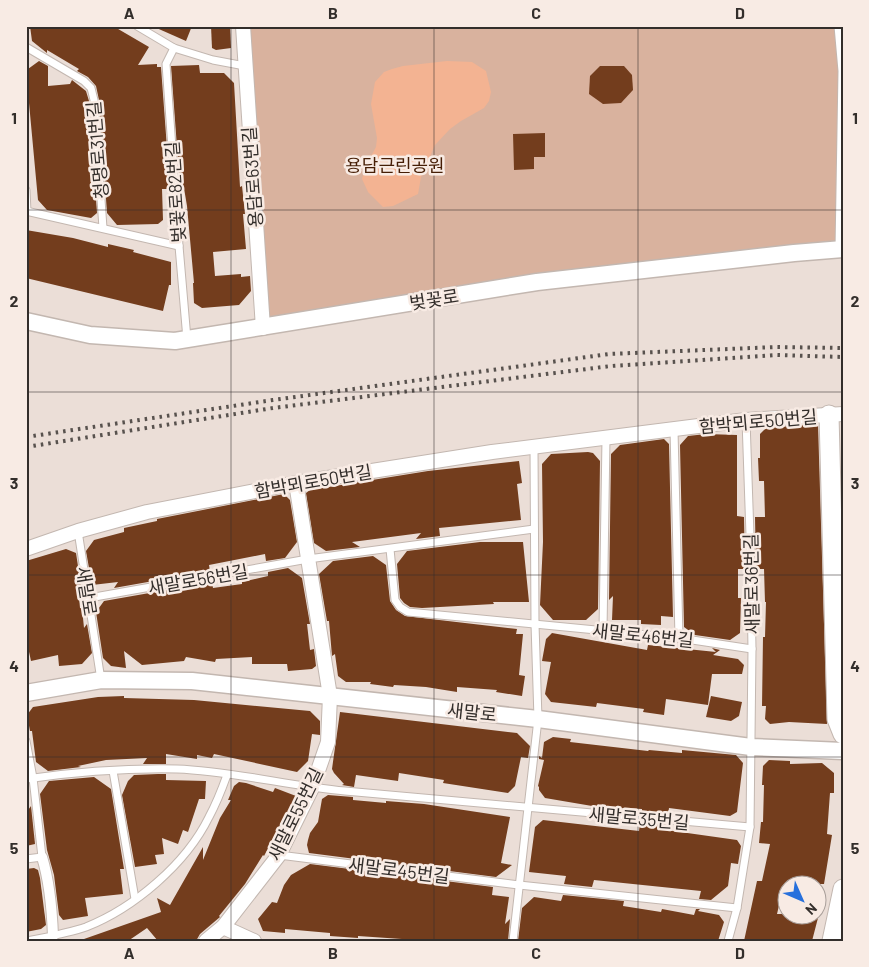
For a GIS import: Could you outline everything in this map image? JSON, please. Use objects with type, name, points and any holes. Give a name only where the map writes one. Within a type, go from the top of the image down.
[{"type":"main road","points":[[836,414],[837,719],[843,734]]},
{"type":"main road","points":[[832,941],[843,890]]},
{"type":"street","name":"용담로63번길","points":[[243,26],[263,328]]},
{"type":"street","name":"벚꽃로","points":[[26,321],[90,335],[175,341],[537,282],[841,249]]},
{"type":"street","name":"함박뫼로50번길","points":[[26,549],[78,531],[147,512],[296,483],[492,452],[746,420],[836,414]]},
{"type":"street","points":[[296,483],[330,696]]},
{"type":"street","name":"새말로","points":[[26,693],[101,680],[192,680],[538,719],[751,747],[843,752]]},
{"type":"street","name":"새말로55번길","points":[[206,941],[223,927],[279,855],[312,788],[328,742],[330,696]]},
{"type":"street","points":[[42,857],[52,911],[53,939]]},
{"type":"street","points":[[223,927],[254,941]]},
{"type":"lane","points":[[137,26],[174,48],[213,60],[245,66]]},
{"type":"lane","points":[[838,26],[842,71],[841,249]]},
{"type":"lane","name":"청명로31번길","points":[[26,48],[84,81],[91,88],[94,100],[103,228]]},
{"type":"lane","name":"벚꽃로82번길","points":[[174,48],[166,64],[187,339]]},
{"type":"lane","points":[[26,190],[27,212]]},
{"type":"lane","name":"청명로31번길","points":[[27,212],[179,246]]},
{"type":"lane","name":"새말로36번길","points":[[746,420],[752,650],[751,747]]},
{"type":"lane","name":"함박뫼로50번길","points":[[674,430],[679,638]]},
{"type":"lane","points":[[603,631],[606,438]]},
{"type":"lane","points":[[513,941],[538,719],[535,624],[534,447]]},
{"type":"lane","points":[[308,559],[534,529]]},
{"type":"lane","name":"새말로","points":[[78,531],[101,680]]},
{"type":"lane","name":"새말로46번길","points":[[390,549],[395,600],[400,607],[408,612],[679,638],[752,650]]},
{"type":"lane","name":"새말로56번길","points":[[88,598],[308,559]]},
{"type":"lane","points":[[26,741],[42,857],[26,859]]},
{"type":"lane","points":[[728,941],[737,908],[750,827],[751,747]]},
{"type":"lane","points":[[30,779],[113,771],[177,769],[312,788],[528,809]]},
{"type":"lane","points":[[113,771],[135,899]]},
{"type":"lane","points":[[27,941],[53,939],[86,927],[135,899],[166,874],[198,836],[209,818],[227,775]]},
{"type":"lane","name":"새말로35번길","points":[[528,809],[750,827]]},
{"type":"lane","name":"새말로45번길","points":[[279,855],[519,884]]},
{"type":"lane","points":[[519,884],[737,908]]},
{"type":"green space","name":"용담근린공원","points":[[243,26],[838,26],[842,71],[839,249],[263,328]]},
{"type":"shaded area","points":[[447,61],[472,62],[486,71],[491,92],[489,101],[484,108],[450,129],[435,145],[421,177],[418,194],[393,206],[383,207],[368,192],[362,179],[365,167],[376,147],[377,138],[371,104],[375,82],[384,72],[392,69]]},
{"type":"building","points":[[30,26],[113,26],[149,47],[138,65],[157,64],[157,67],[161,67],[170,189],[162,189],[163,220],[158,224],[117,225],[107,213],[99,100],[96,86],[88,77],[77,71],[79,69],[47,50],[47,53],[32,41]]},
{"type":"building","points":[[152,26],[192,26],[186,41]]},
{"type":"building","points":[[211,26],[230,26],[231,48],[216,50],[212,48]]},
{"type":"building","points":[[39,61],[48,66],[48,86],[70,84],[72,80],[86,91],[89,101],[97,213],[91,218],[47,210],[38,200],[29,103],[28,69]]},
{"type":"building","points":[[199,65],[200,73],[224,73],[234,83],[240,187],[242,186],[245,214],[243,214],[246,249],[213,252],[215,276],[241,274],[241,277],[250,276],[251,291],[239,305],[202,308],[194,303],[187,206],[184,188],[180,188],[171,66]]},
{"type":"building","points":[[600,66],[624,66],[632,75],[633,90],[621,103],[603,104],[589,94],[590,76]]},
{"type":"building","points":[[545,133],[545,157],[534,157],[534,169],[514,170],[513,134]]},
{"type":"building","points":[[26,230],[73,238],[108,247],[108,244],[171,262],[171,285],[169,285],[163,311],[26,278]]},
{"type":"building","points":[[818,424],[827,724],[789,722],[770,724],[765,719],[766,706],[762,706],[763,637],[765,637],[766,602],[764,569],[756,569],[755,517],[765,517],[764,481],[759,481],[760,434],[766,428]]},
{"type":"building","points":[[706,434],[737,435],[737,516],[744,517],[745,569],[738,569],[738,598],[741,598],[740,633],[730,640],[695,635],[684,627],[680,445],[688,436]]},
{"type":"building","points":[[664,439],[669,444],[673,617],[661,616],[661,625],[641,624],[641,620],[612,620],[613,596],[609,600],[611,454],[620,445]]},
{"type":"building","points":[[593,453],[600,461],[598,609],[586,620],[553,620],[540,605],[543,542],[542,464],[551,454]]},
{"type":"building","points":[[519,461],[522,483],[517,484],[521,520],[439,528],[440,536],[416,539],[421,533],[352,542],[360,547],[326,551],[314,543],[306,493],[310,490],[428,471]]},
{"type":"building","points":[[284,494],[290,500],[297,542],[285,558],[266,561],[265,554],[209,565],[210,571],[114,588],[118,582],[92,585],[86,551],[94,540],[124,532],[124,528],[157,521],[157,519]]},
{"type":"building","points":[[480,542],[523,542],[529,602],[493,602],[494,604],[422,608],[410,607],[400,598],[397,564],[407,551]]},
{"type":"building","points":[[66,549],[76,553],[81,586],[78,586],[80,608],[82,608],[84,628],[87,624],[92,653],[82,664],[59,666],[58,655],[31,661],[26,638],[26,561]]},
{"type":"building","points":[[373,556],[386,565],[390,601],[396,610],[405,616],[517,629],[516,634],[523,634],[519,675],[525,676],[522,696],[496,692],[497,690],[457,687],[457,692],[426,687],[394,685],[393,687],[370,684],[371,682],[346,682],[338,676],[335,654],[332,656],[329,621],[327,621],[319,574],[333,561]]},
{"type":"building","points":[[288,568],[302,578],[310,624],[307,624],[310,650],[314,649],[316,666],[312,669],[288,671],[287,664],[252,664],[252,657],[216,659],[215,662],[186,657],[184,661],[142,665],[124,651],[126,668],[111,666],[103,658],[96,612],[104,601],[212,582],[213,588],[242,584],[242,582],[268,576],[268,572]]},
{"type":"building","points":[[552,633],[647,650],[648,645],[716,652],[712,648],[720,650],[713,655],[738,659],[744,665],[742,674],[712,674],[708,705],[666,699],[664,715],[643,712],[644,709],[597,703],[596,707],[551,702],[545,694],[551,662],[542,661],[546,639]]},
{"type":"building","points":[[124,696],[124,698],[194,700],[310,711],[320,721],[320,735],[312,734],[308,761],[297,772],[214,754],[212,758],[197,755],[197,759],[166,754],[166,764],[143,764],[147,758],[106,760],[78,766],[81,767],[48,771],[36,762],[32,731],[30,731],[27,715],[33,707],[98,697]]},
{"type":"building","points":[[711,696],[742,702],[739,716],[731,721],[706,717]]},
{"type":"building","points":[[340,712],[517,733],[530,746],[528,758],[521,757],[515,786],[508,793],[443,783],[444,780],[399,773],[398,781],[356,775],[354,787],[342,785],[344,784],[332,769]]},
{"type":"building","points":[[553,737],[571,739],[570,742],[648,751],[682,753],[682,750],[736,755],[743,763],[737,812],[730,816],[669,808],[668,815],[642,813],[642,809],[598,807],[545,798],[538,786],[544,760],[539,759],[539,756],[542,758],[544,742]]},
{"type":"building","points":[[769,760],[790,761],[790,764],[822,763],[834,773],[834,793],[830,793],[827,834],[832,835],[826,874],[776,874],[776,924],[816,924],[812,941],[744,941],[757,881],[762,881],[770,844],[759,843],[761,822],[763,822],[763,766]]},
{"type":"building","points":[[166,774],[166,780],[206,781],[205,799],[199,799],[188,832],[183,830],[178,844],[162,838],[164,854],[155,855],[157,864],[135,867],[122,795],[128,781],[134,775]]},
{"type":"building","points":[[94,777],[111,789],[124,869],[120,869],[123,894],[85,898],[88,916],[63,920],[59,915],[54,875],[47,850],[40,794],[49,781]]},
{"type":"building","points":[[239,782],[273,792],[275,788],[296,796],[286,820],[283,819],[264,856],[220,917],[200,934],[196,941],[158,941],[147,928],[128,941],[85,941],[84,939],[161,912],[157,898],[170,905],[203,847],[203,860],[220,818],[231,800],[228,800],[234,786]]},
{"type":"building","points":[[328,795],[353,797],[353,800],[424,804],[510,817],[501,863],[512,865],[496,877],[309,853],[307,845],[310,833],[318,822],[322,799]]},
{"type":"building","points":[[31,806],[35,844],[26,846],[26,813]]},
{"type":"building","points":[[543,820],[639,831],[640,823],[667,825],[666,830],[737,840],[741,846],[738,864],[731,863],[728,886],[711,900],[699,899],[701,891],[594,880],[592,887],[564,884],[566,876],[529,872],[535,827]]},
{"type":"building","points":[[310,864],[493,887],[492,895],[509,897],[505,924],[510,919],[508,941],[431,941],[330,936],[330,933],[285,929],[285,933],[263,931],[258,919],[272,902],[277,903],[284,885],[291,875]]},
{"type":"building","points":[[34,868],[38,870],[40,878],[46,925],[41,929],[26,932],[26,869]]},
{"type":"building","points":[[563,895],[624,901],[623,906],[661,912],[662,909],[694,915],[696,909],[700,909],[698,911],[719,915],[724,922],[718,941],[518,941],[522,908],[534,897],[561,901]]},
{"type":"railway","points":[[26,437],[273,400],[609,354],[776,347],[843,348]]},
{"type":"railway","points":[[26,447],[273,408],[611,366],[777,355],[843,357]]}]
